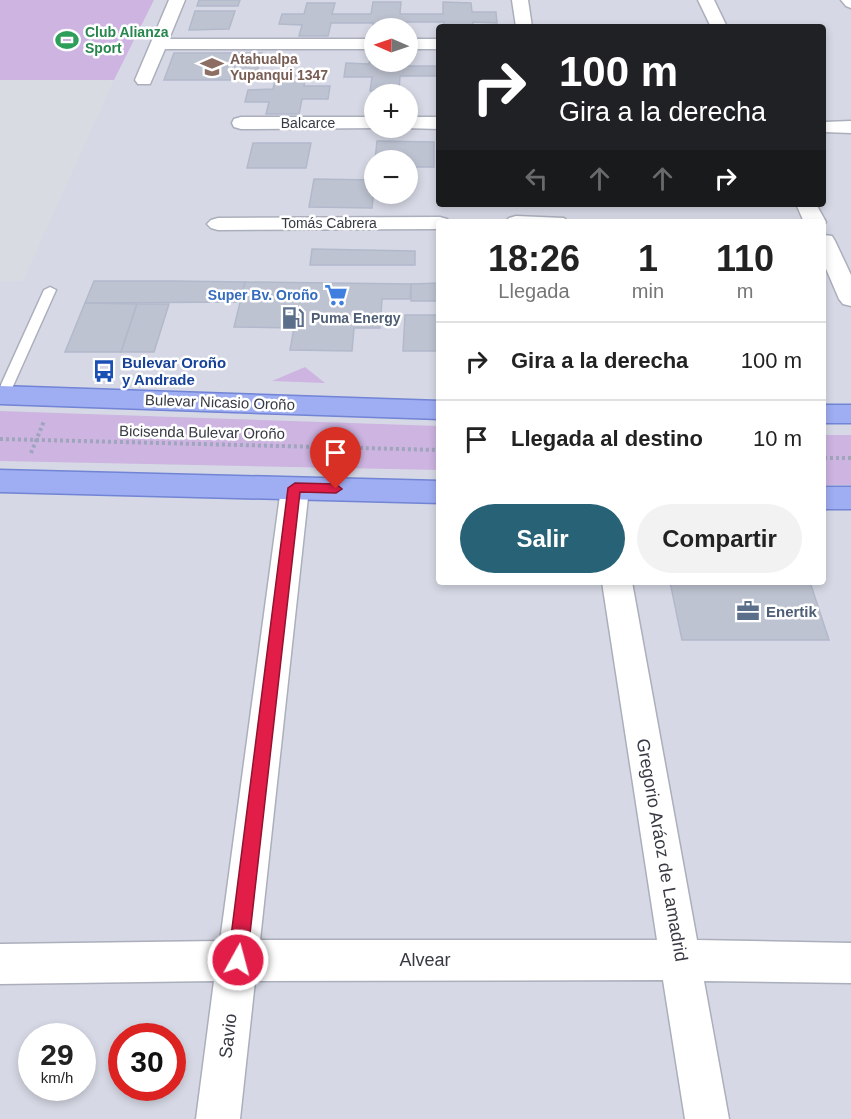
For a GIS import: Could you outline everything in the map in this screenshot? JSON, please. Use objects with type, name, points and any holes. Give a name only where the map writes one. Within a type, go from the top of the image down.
[{"type":"main road","name":"Bulevar Nicasio Oroño","points":[[2,395],[436,410]]},
{"type":"main road","points":[[826,414],[851,414]]},
{"type":"main road","points":[[10,481],[436,492]]},
{"type":"main road","points":[[826,498],[851,498]]},
{"type":"street","points":[[144,80],[177,0]]},
{"type":"street","points":[[520,0],[524,24]]},
{"type":"street","points":[[706,0],[718,24]]},
{"type":"street","points":[[159,44],[364,44]]},
{"type":"street","points":[[418,44],[436,44]]},
{"type":"street","name":"Balcarce","points":[[240,123],[364,123]]},
{"type":"street","points":[[418,123],[436,123]]},
{"type":"street","points":[[826,128],[851,127]]},
{"type":"street","name":"Tomás Cabrera","points":[[218,224],[436,223]]},
{"type":"street","points":[[826,245],[851,299]]},
{"type":"street","name":"Savio","points":[[219,1119],[295,488]]},
{"type":"street","name":"Gregorio Aráoz de Lamadrid","points":[[618,585],[707,1119]]},
{"type":"street","name":"Alvear","points":[[0,964],[238,960],[680,960],[851,963]]},
{"type":"lane","points":[[2,395],[50,291]]},
{"type":"path","points":[[10,481],[36,440],[54,396]]},
{"type":"path","name":"Bicisenda Bulevar Oroño","points":[[0,439],[436,450]]},
{"type":"path","points":[[826,458],[851,458]]},
{"type":"shaded area","points":[[0,0],[851,0],[851,1119],[0,1119]]},
{"type":"shaded area","name":"Club Alianza Sport","points":[[0,0],[154,0],[114,80],[0,80]]},
{"type":"shaded area","points":[[0,80],[114,80],[23,281],[0,281]]},
{"type":"shaded area","points":[[305,367],[325,383],[272,381]]},
{"type":"shaded area","points":[[0,411],[436,426],[436,470],[0,461]]},
{"type":"shaded area","points":[[826,435],[851,435],[851,485],[826,485]]},
{"type":"building","points":[[199,0],[240,0],[238,6],[197,6]]},
{"type":"building","points":[[373,2],[401,2],[400,14],[443,14],[443,2],[471,3],[472,12],[496,12],[497,23],[444,24],[444,22],[418,22],[418,18],[364,18],[364,23],[331,23],[328,36],[299,36],[302,25],[279,24],[282,14],[304,14],[307,3],[335,3],[332,14],[371,14]]},
{"type":"building","points":[[195,11],[235,11],[229,29],[189,30]]},
{"type":"building","points":[[174,53],[262,53],[255,80],[164,80]]},
{"type":"building","points":[[346,63],[364,64],[364,72],[418,72],[418,66],[436,66],[436,76],[400,76],[399,84],[371,84],[372,77],[344,77]]},
{"type":"building","points":[[277,73],[306,73],[304,86],[330,86],[328,99],[302,99],[299,114],[266,114],[269,102],[245,102],[248,90],[273,89]]},
{"type":"building","points":[[377,141],[434,142],[434,167],[418,167],[418,150],[376,150]]},
{"type":"building","points":[[253,143],[311,143],[306,168],[247,168]]},
{"type":"building","points":[[314,179],[364,180],[364,204],[372,204],[372,208],[309,207]]},
{"type":"building","points":[[312,249],[415,251],[415,265],[310,265]]},
{"type":"building","points":[[94,281],[245,282],[240,302],[85,303]]},
{"type":"building","points":[[245,282],[411,284],[410,299],[382,299],[380,328],[354,328],[352,351],[290,350],[294,328],[234,327]]},
{"type":"building","points":[[436,283],[436,301],[411,301],[411,284]]},
{"type":"building","points":[[85,303],[137,304],[121,352],[65,352]]},
{"type":"building","points":[[137,304],[169,304],[154,352],[121,352]]},
{"type":"building","points":[[405,315],[436,315],[436,351],[403,351]]},
{"type":"building","name":"Enertik","points":[[671,585],[811,585],[829,640],[682,640]]},
{"type":"place","name":"Club Alianza Sport","points":[[67,40]]},
{"type":"place","name":"Atahualpa Yupanqui 1347","points":[[212,67]]},
{"type":"place","name":"Super Bv. Oroño","points":[[336,295]]},
{"type":"place","name":"Puma Energy","points":[[293,318]]},
{"type":"place","name":"Bulevar Oroño y Andrade","points":[[104,371]]},
{"type":"place","name":"Enertik","points":[[748,611]]},
{"type":"route","points":[[238,960],[295,488],[336,489]]}]
